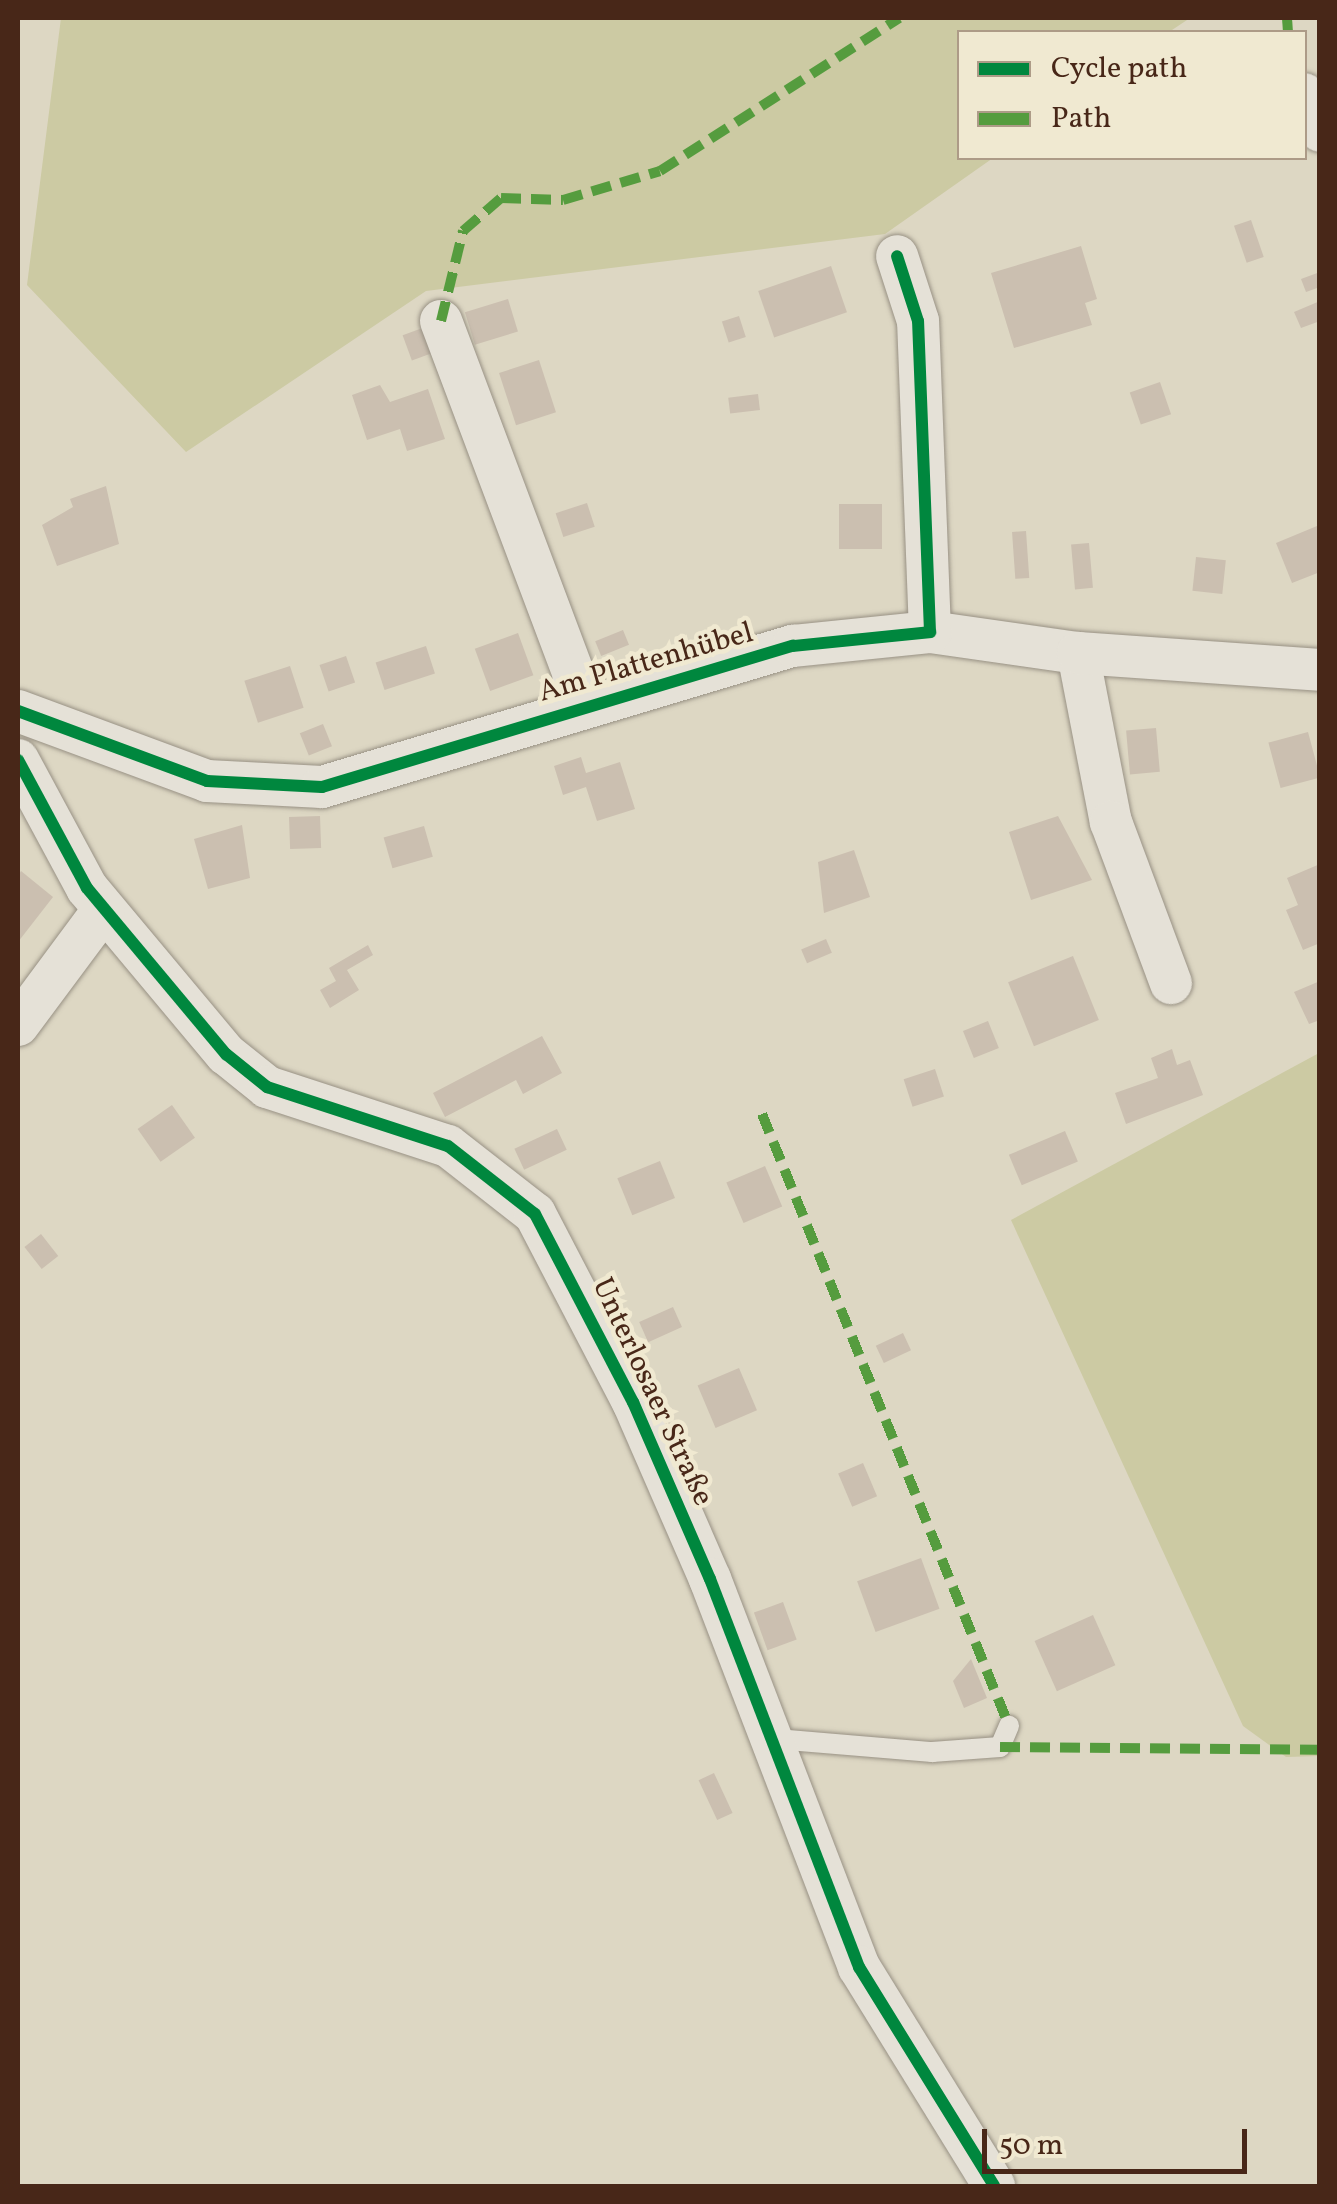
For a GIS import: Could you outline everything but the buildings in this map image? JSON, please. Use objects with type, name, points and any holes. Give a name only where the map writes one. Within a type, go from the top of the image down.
[{"type":"street","points":[[1307,101],[1320,131]]},
{"type":"street","points":[[896,256],[918,320],[930,632]]},
{"type":"street","name":"Am Plattenhübel","points":[[441,320],[574,674],[570,711]]},
{"type":"street","name":"Am Plattenhübel","points":[[18,711],[207,781],[322,787],[793,646],[930,632],[1078,652],[1320,670]]},
{"type":"street","points":[[1078,652],[1111,822],[1171,982]]},
{"type":"street","name":"Unterlosaer Straße","points":[[18,760],[104,908],[185,1015],[268,1087],[448,1146],[535,1214],[633,1402],[776,1739],[860,1966],[994,2186]]},
{"type":"street","points":[[18,1025],[104,908]]},
{"type":"lane","points":[[776,1739],[932,1752],[1000,1748],[1010,1726]]},
{"type":"shaded area","points":[[61,18],[1190,18],[1172,30],[957,30],[957,160],[990,160],[885,234],[426,291],[186,452],[27,285]]},
{"type":"shaded area","points":[[1319,1053],[1320,1756],[1286,1757],[1243,1726],[1011,1220]]},
{"type":"marked path","points":[[441,321],[463,231],[501,198],[563,200],[660,171],[899,18]]},
{"type":"marked path","points":[[1287,18],[1288,30]]},
{"type":"marked path","points":[[762,1114],[1009,1726]]},
{"type":"marked path","points":[[1000,1747],[1320,1750]]},
{"type":"cycle path","points":[[18,711],[207,781],[322,787],[793,646],[930,632],[918,321],[897,256]]},
{"type":"cycle path","points":[[18,760],[87,888],[226,1054],[267,1087],[448,1146],[535,1214],[633,1402],[710,1579],[859,1967],[994,2186]]}]
